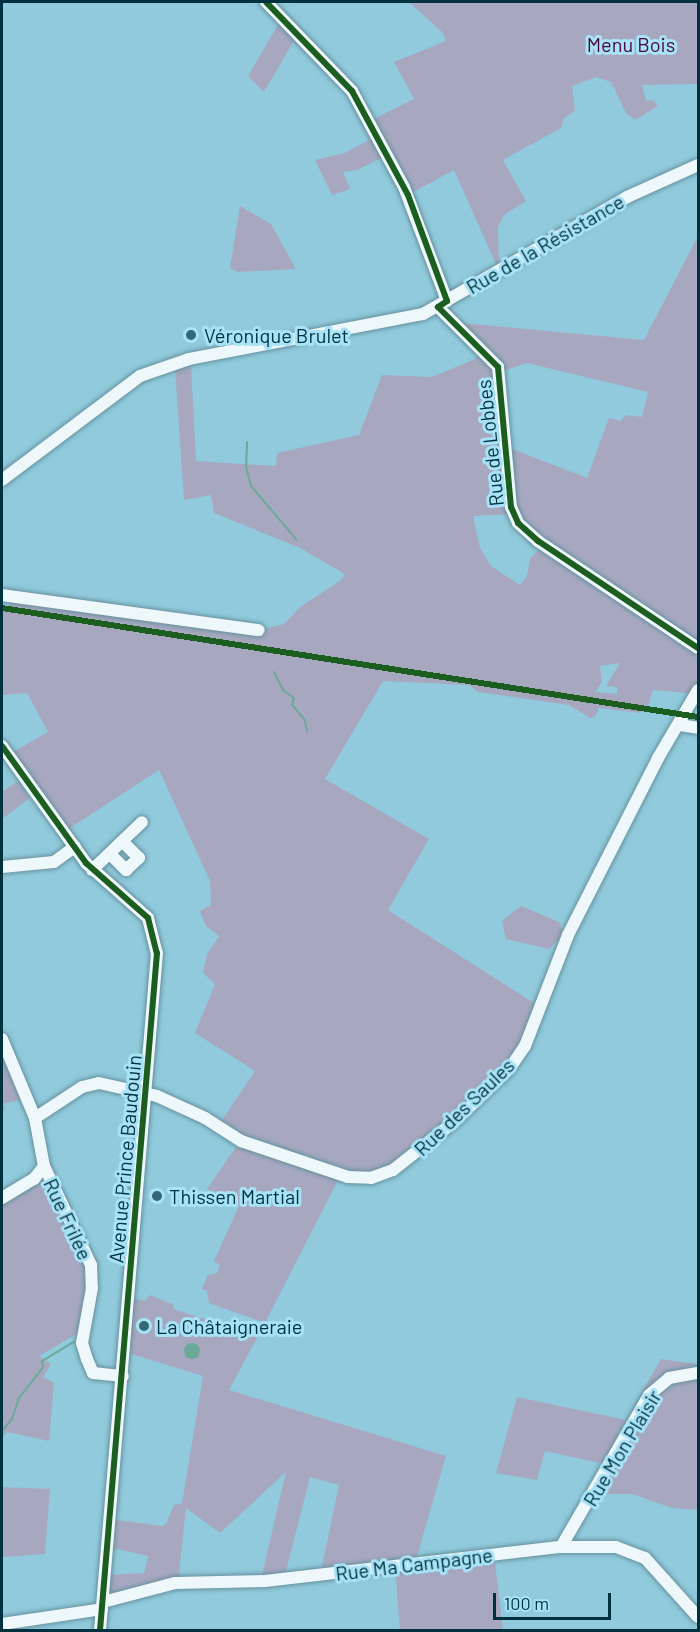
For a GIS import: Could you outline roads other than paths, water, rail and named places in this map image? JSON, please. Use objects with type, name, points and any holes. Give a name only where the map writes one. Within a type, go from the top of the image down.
[{"type":"street","name":"Rue de Lobbes","points":[[266,2],[352,91],[404,187],[442,304],[498,367],[511,507],[518,523],[538,542],[699,648]]},
{"type":"street","name":"Rue de la Résistance","points":[[3,475],[140,376],[189,359],[343,332],[417,316],[442,304],[627,197],[699,165]]},
{"type":"street","points":[[2,595],[259,630]]},
{"type":"street","name":"Rue des Saules","points":[[35,1118],[91,1083],[147,1094],[205,1118],[241,1141],[348,1177],[382,1175],[410,1159],[480,1097],[525,1046],[568,935],[658,758],[680,725],[699,690]]},
{"type":"street","points":[[680,725],[699,728]]},
{"type":"street","name":"Avenue Prince Baudouin","points":[[2,746],[92,870],[144,914],[153,930],[158,964],[100,1630]]},
{"type":"street","points":[[92,870],[142,822]]},
{"type":"street","points":[[110,854],[126,870],[139,858],[123,842]]},
{"type":"street","points":[[2,867],[54,862],[75,847]]},
{"type":"street","name":"Rue Frilée","points":[[2,1039],[35,1118],[44,1166],[93,1277],[82,1336],[87,1359],[96,1375],[123,1376]]},
{"type":"street","points":[[2,1198],[29,1183],[44,1166]]},
{"type":"street","name":"Rue Mon Plaisir","points":[[561,1547],[649,1395],[669,1378],[699,1373]]},
{"type":"street","name":"Rue Ma Campagne","points":[[2,1624],[103,1605],[170,1584],[320,1576],[561,1547],[616,1547],[637,1552],[699,1617]]},
{"type":"waterway","points":[[247,442],[246,467],[251,486],[296,539]]},
{"type":"waterway","points":[[274,672],[283,690],[294,698],[292,705],[305,720],[307,731]]},
{"type":"waterway","points":[[2,1431],[12,1419],[19,1398],[43,1367],[42,1361],[74,1342]]},
{"type":"place","name":"Véronique Brulet","points":[[191,335]]},
{"type":"place","name":"Thissen Martial","points":[[157,1196]]},
{"type":"place","name":"La Châtaigneraie","points":[[144,1326]]},
{"type":"park label","name":"Menu Bois","points":[[631,44]]}]
